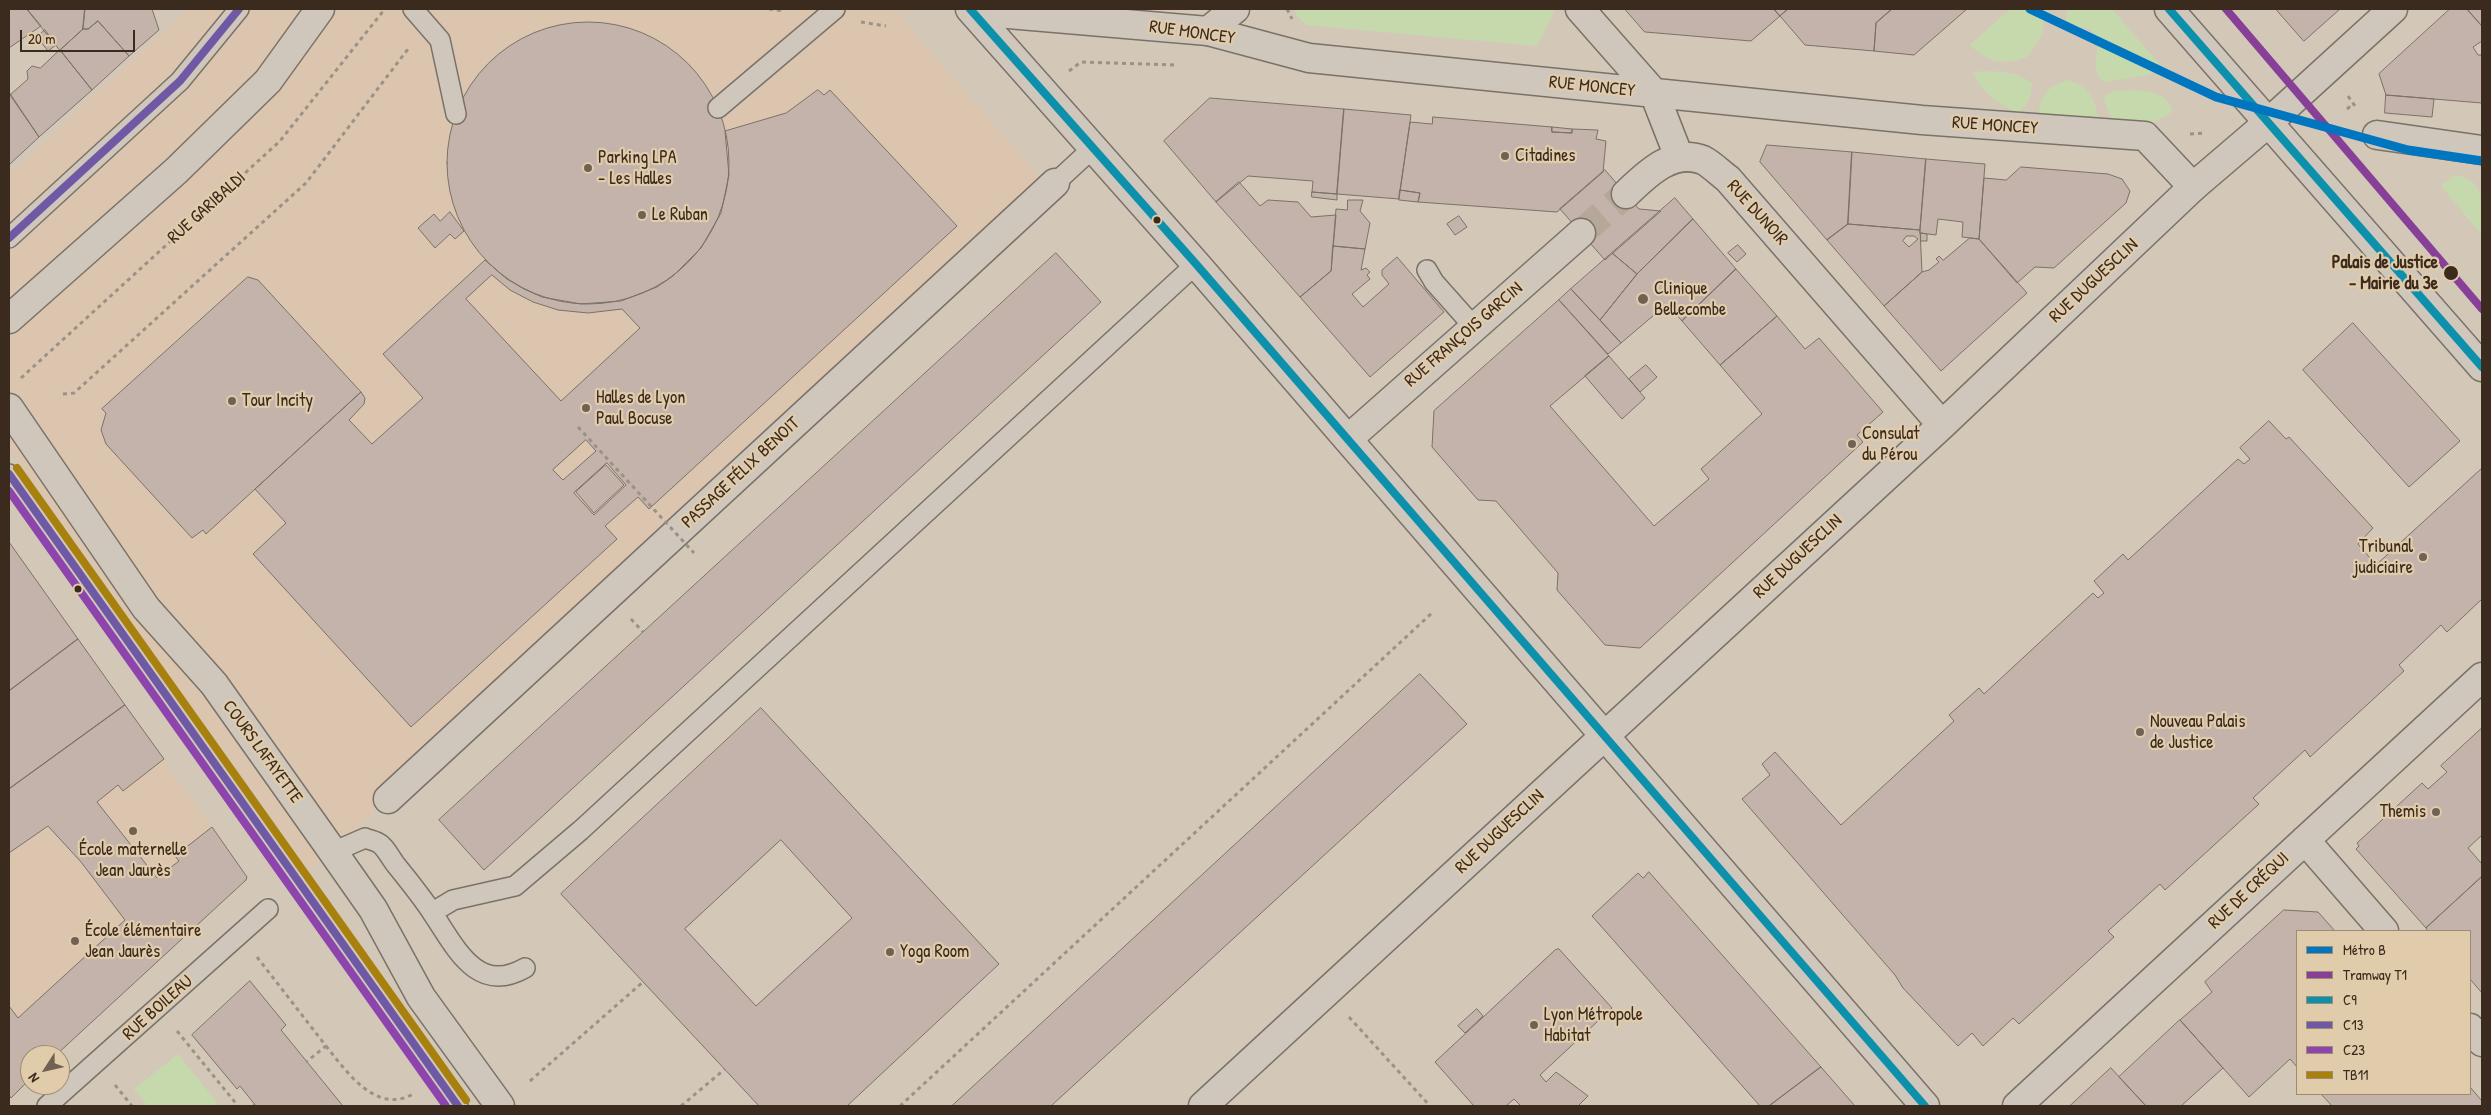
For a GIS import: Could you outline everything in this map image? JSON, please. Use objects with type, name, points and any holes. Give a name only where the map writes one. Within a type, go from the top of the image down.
[{"type":"street","points":[[9,319],[176,171],[268,81],[320,9]]},
{"type":"street","points":[[1208,31],[1235,9]]},
{"type":"street","points":[[1580,9],[1654,93],[1678,157],[1664,162],[1626,194]]},
{"type":"street","points":[[2169,9],[2482,367]]},
{"type":"street","name":"RUE DUGUESCLIN","points":[[1203,1106],[1942,425],[2193,187],[2269,122],[2392,9]]},
{"type":"street","points":[[972,10],[1196,264],[1925,1106]]},
{"type":"street","name":"RUE MONCEY","points":[[972,10],[1208,31],[1309,58],[1922,120],[2145,136],[2193,187]]},
{"type":"street","points":[[2377,135],[2482,150]]},
{"type":"street","name":"RUE DUNOIR","points":[[1678,157],[1702,160],[1728,179],[1942,425]]},
{"type":"street","name":"PASSAGE FÉLIX BENOIT","points":[[388,799],[1055,183]]},
{"type":"street","name":"RUE FRANÇOIS GARCIN","points":[[1348,439],[1581,233]]},
{"type":"street","name":"COURS LAFAYETTE","points":[[12,396],[146,608],[214,684],[373,910],[421,996],[500,1106]]},
{"type":"street","name":"RUE DE CRÉQUI","points":[[2017,1106],[2482,677]]},
{"type":"street","points":[[2305,840],[2383,930]]},
{"type":"street","points":[[2471,1029],[2482,1042]]},
{"type":"lane","points":[[9,238],[180,81],[239,9]]},
{"type":"lane","points":[[413,9],[440,40],[456,114]]},
{"type":"lane","points":[[718,108],[836,9]]},
{"type":"lane","name":"PASSAGE FÉLIX BENOIT","points":[[1055,183],[1093,148]]},
{"type":"lane","points":[[432,912],[453,900],[515,886],[580,830],[1196,264]]},
{"type":"lane","points":[[1427,270],[1434,282],[1474,327]]},
{"type":"lane","points":[[9,474],[458,1106]]},
{"type":"lane","points":[[333,852],[365,838],[380,844],[432,912],[455,949],[468,962],[487,974],[510,976],[525,968]]},
{"type":"lane","name":"RUE BOILEAU","points":[[47,1106],[268,910]]},
{"type":"path","name":"RUE GARIBALDI","points":[[12,396],[280,141],[385,9]]},
{"type":"path","points":[[1289,12],[1292,9]]},
{"type":"path","points":[[64,394],[74,393],[306,183],[427,24]]},
{"type":"path","points":[[2347,109],[2353,104]]},
{"type":"path","points":[[578,427],[694,553]]},
{"type":"path","points":[[900,1106],[1433,612]]},
{"type":"path","points":[[240,935],[363,1091],[381,1099],[403,1101],[413,1094]]},
{"type":"path","points":[[530,1081],[643,982]]},
{"type":"path","points":[[1327,992],[1430,1106]]},
{"type":"path","points":[[157,1008],[238,1106]]},
{"type":"path","points":[[306,1062],[326,1046]]},
{"type":"path","points":[[681,1106],[725,1069]]},
{"type":"shaded area","points":[[188,9],[894,9],[1049,188],[310,870],[158,659],[9,446],[9,174]]},
{"type":"shaded area","points":[[125,705],[247,877],[246,880],[67,1045],[20,1045],[20,1089],[11,1098],[9,1095],[9,789]]},
{"type":"green space","points":[[1295,9],[1551,9],[1554,12],[1537,46],[1307,25],[1296,15]]},
{"type":"green space","points":[[2010,9],[2046,9],[2041,37],[2027,57],[2004,62],[1990,59],[1970,45]]},
{"type":"green space","points":[[2067,9],[2112,9],[2162,67],[2149,75],[2105,82],[2100,79],[2096,69],[2099,39],[2090,29],[2069,25],[2066,18]]},
{"type":"green space","points":[[1973,72],[2004,72],[2026,79],[2032,83],[2027,104],[2017,113],[1985,91]]},
{"type":"green space","points":[[2068,80],[2081,86],[2090,95],[2096,107],[2097,121],[2039,115],[2041,102],[2047,92],[2056,85]]},
{"type":"green space","points":[[2114,91],[2140,91],[2157,94],[2169,104],[2172,112],[2160,119],[2144,124],[2127,126],[2120,124],[2111,116],[2104,99],[2107,94]]},
{"type":"green space","points":[[2455,175],[2466,178],[2478,189],[2482,206],[2482,235],[2441,186]]},
{"type":"green space","points":[[178,1054],[218,1104],[215,1106],[148,1106],[134,1089]]},
{"type":"building","points":[[9,9],[27,9],[41,26],[9,48]]},
{"type":"building","points":[[27,9],[85,9],[83,29],[60,50]]},
{"type":"building","points":[[85,9],[152,9],[159,30],[129,56],[98,21],[88,29],[83,29]]},
{"type":"building","points":[[1625,9],[1774,9],[1780,16],[1751,41],[1645,32]]},
{"type":"building","points":[[1774,9],[1788,9],[1780,16]]},
{"type":"building","points":[[1788,9],[1892,9],[1876,23],[1874,51],[1805,45],[1780,16]]},
{"type":"building","points":[[1892,9],[1967,9],[1914,55],[1874,51],[1876,23]]},
{"type":"building","points":[[2276,9],[2340,9],[2304,41]]},
{"type":"building","points":[[2450,9],[2467,9],[2482,26],[2482,41],[2473,47],[2478,55],[2482,55],[2482,103],[2386,95],[2379,74]]},
{"type":"building","points":[[2467,9],[2482,9],[2482,26]]},
{"type":"building","points":[[98,21],[129,56],[92,90],[60,50],[83,29],[88,29]]},
{"type":"building","name":"Parking LPA - Les Halles","points":[[588,22],[616,25],[642,33],[666,46],[688,63],[705,85],[718,109],[726,135],[729,163],[726,191],[718,217],[705,241],[688,263],[666,280],[642,293],[616,301],[588,304],[560,301],[534,293],[510,280],[488,263],[471,241],[458,217],[450,191],[447,163],[450,135],[458,109],[471,85],[488,63],[510,46],[534,33],[560,25]]},
{"type":"building","points":[[45,30],[56,45],[48,51],[37,37]]},
{"type":"building","points":[[60,50],[92,90],[39,137],[10,95],[28,79],[27,71],[32,66],[40,68]]},
{"type":"building","name":"Halles de Lyon Paul Bocuse","points":[[818,90],[824,95],[830,90],[957,226],[649,509],[638,497],[605,526],[617,539],[411,727],[253,554],[286,523],[255,489],[361,392],[365,398],[364,404],[349,420],[372,444],[423,398],[383,354],[485,260],[507,279],[524,289],[542,297],[581,304],[621,301],[657,287],[673,276],[701,248],[721,213],[729,175],[725,131],[786,113]],"holes":[[[586,440],[596,451],[563,480],[553,470]],[[607,463],[626,485],[594,515],[574,493]]]},
{"type":"building","points":[[9,92],[39,137],[9,165]]},
{"type":"building","points":[[2386,95],[2434,99],[2432,117],[2385,113]]},
{"type":"building","points":[[1210,98],[1344,109],[1337,194],[1312,192],[1313,181],[1248,176],[1216,202],[1164,141]]},
{"type":"building","points":[[1344,109],[1411,115],[1399,199],[1337,194]]},
{"type":"building","name":"Citadines","points":[[1433,117],[1552,127],[1552,132],[1572,133],[1572,129],[1598,130],[1596,139],[1606,141],[1603,172],[1557,212],[1418,202],[1420,193],[1400,190],[1410,122],[1432,124]]},
{"type":"building","points":[[1552,127],[1572,129],[1572,133],[1552,132]]},
{"type":"building","points":[[1767,145],[1852,152],[1848,224],[1827,240],[1760,162]]},
{"type":"building","points":[[1852,152],[1926,159],[1920,230],[1848,224]]},
{"type":"building","points":[[1926,159],[1985,164],[1979,239],[1962,237],[1963,222],[1938,219],[1936,235],[1920,233]]},
{"type":"building","points":[[2021,167],[2108,174],[2122,179],[2130,191],[2126,203],[2054,268],[2035,267],[2017,283],[1979,239],[1984,178],[2006,180]]},
{"type":"building","points":[[1605,170],[1639,209],[1661,211],[1605,260],[1560,209]]},
{"type":"building","points":[[1239,182],[1260,206],[1268,200],[1298,202],[1311,217],[1336,215],[1331,271],[1300,297],[1216,202]]},
{"type":"building","points":[[1400,190],[1420,193],[1418,202],[1399,200]]},
{"type":"building","points":[[1312,192],[1337,194],[1337,200],[1312,197]]},
{"type":"building","points":[[1675,198],[1693,219],[1637,274],[1612,253]]},
{"type":"building","points":[[1348,200],[1363,200],[1360,211],[1370,223],[1365,249],[1333,246],[1336,209],[1347,210]]},
{"type":"building","points":[[450,212],[464,231],[455,239],[450,234],[435,248],[418,228],[434,214],[440,221]]},
{"type":"building","points":[[1459,216],[1467,227],[1455,235],[1447,224]]},
{"type":"building","points":[[1693,219],[1736,269],[1682,321],[1667,304],[1621,343],[1600,320],[1637,274]]},
{"type":"building","points":[[1848,224],[1920,230],[1922,272],[1884,306],[1827,240]],"holes":[[[1907,236],[1914,236],[1918,239],[1909,247],[1903,241]]]},
{"type":"building","points":[[1921,233],[1927,234],[1927,241],[1921,241]]},
{"type":"building","points":[[1970,238],[1979,239],[2027,293],[1941,371],[1884,306],[1922,272],[1929,270],[1939,262],[1936,259],[1939,256],[1943,260]]},
{"type":"building","points":[[1738,245],[1746,254],[1737,262],[1728,253]]},
{"type":"building","points":[[1333,246],[1365,249],[1361,270],[1366,268],[1370,272],[1367,275],[1370,279],[1352,294],[1363,307],[1389,284],[1382,275],[1382,270],[1397,257],[1444,312],[1370,377],[1300,297],[1331,271]]},
{"type":"building","points":[[1056,253],[1101,302],[484,870],[439,820]]},
{"type":"building","points":[[1612,253],[1637,274],[1600,320],[1571,289]]},
{"type":"building","points":[[1736,269],[1777,316],[1720,365],[1682,321]]},
{"type":"building","points":[[492,275],[510,290],[533,302],[558,310],[588,313],[622,309],[640,328],[561,401],[466,299]]},
{"type":"building","name":"Tour Incity","points":[[248,277],[258,280],[361,392],[206,534],[203,530],[192,538],[106,444],[101,430],[106,413],[102,409]]},
{"type":"building","points":[[1571,289],[1621,343],[1608,354],[1559,300]]},
{"type":"building","points":[[1559,300],[1609,356],[1550,406],[1654,526],[1709,479],[1701,469],[1762,414],[1720,365],[1777,316],[1805,349],[1819,338],[1883,412],[1857,435],[1863,442],[1640,648],[1605,645],[1557,590],[1558,573],[1496,501],[1478,500],[1432,447],[1434,411]]},
{"type":"building","points":[[2353,323],[2460,441],[2409,487],[2303,370]]},
{"type":"building","points":[[1609,356],[1645,398],[1622,419],[1585,376]]},
{"type":"building","points":[[1646,365],[1657,377],[1640,392],[1629,379]]},
{"type":"building","name":"Nouveau Palais de Justice","points":[[2269,421],[2286,439],[2289,437],[2373,528],[2358,544],[2376,565],[2482,468],[2482,599],[2447,632],[2441,625],[2399,665],[2404,671],[2310,757],[2305,750],[2253,798],[2259,804],[2165,890],[2160,884],[2108,931],[2114,937],[2019,1024],[2013,1018],[1983,1046],[1972,1033],[1958,1046],[1903,988],[1895,975],[1742,799],[1770,775],[1762,764],[1775,752],[1841,825],[1954,721],[1949,715],[1979,688],[1984,694],[2093,593],[2098,598],[2104,593],[2094,581],[2123,554],[2128,560],[2238,459],[2244,464],[2250,459],[2240,448]]},
{"type":"building","points":[[606,465],[624,485],[594,513],[576,492]]},
{"type":"building","points":[[9,542],[78,639],[9,691]]},
{"type":"building","points":[[78,639],[125,705],[9,789],[9,691]]},
{"type":"building","points":[[1420,674],[1467,724],[1051,1106],[952,1106]]},
{"type":"building","name":"École maternelle Jean Jaurès","points":[[125,705],[164,759],[123,791],[118,785],[97,802],[157,878],[179,861],[175,856],[212,827],[247,877],[246,880],[67,1045],[20,1045],[20,1089],[11,1098],[9,1095],[9,1006],[18,1018],[125,920],[81,862],[48,826],[9,853],[9,789]]},
{"type":"building","points":[[761,708],[999,964],[847,1106],[759,1106],[561,894]],"holes":[[[781,840],[852,918],[756,1006],[685,929]]]},
{"type":"building","name":"Themis","points":[[2482,728],[2482,835],[2468,848],[2482,864],[2482,876],[2426,928],[2356,849],[2359,846],[2357,843],[2422,783],[2428,789],[2447,772],[2441,766]]},
{"type":"building","points":[[1649,872],[1821,1067],[1769,1106],[1760,1106],[1592,916],[1638,873],[1643,878]]},
{"type":"building","points":[[2482,877],[2482,993],[2471,980],[2471,930],[2427,930],[2426,928]]},
{"type":"building","points":[[2284,910],[2318,912],[2334,930],[2296,930],[2296,1066],[2290,1059],[2249,1097],[2180,1020],[2212,992],[2205,982]]},
{"type":"building","name":"Lyon Métropole Habitat","points":[[1559,949],[1612,1008],[1540,1075],[1546,1082],[1556,1072],[1588,1096],[1578,1106],[1521,1106],[1514,1099],[1506,1106],[1474,1106],[1435,1062],[1555,950]]},
{"type":"building","points":[[250,981],[286,1025],[281,1030],[343,1106],[256,1106],[240,1086],[237,1089],[192,1035]]},
{"type":"building","points":[[1477,1009],[1483,1016],[1465,1033],[1458,1026]]},
{"type":"building","points":[[2180,1020],[2223,1068],[2181,1106],[2146,1106],[2119,1077]]},
{"type":"building","points":[[1821,1067],[1855,1106],[1769,1106]]},
{"type":"building","points":[[2111,1068],[2146,1106],[2070,1106]]},
{"type":"building","points":[[2471,1088],[2482,1101],[2482,1106],[2332,1106],[2322,1095],[2471,1095]]},
{"type":"tunnel","points":[[1581,233],[1626,194]]},
{"type":"metro line","name":"B","points":[[2030,9],[2216,97],[2408,150],[2482,161]]},
{"type":"tram line","name":"T1","points":[[2226,9],[2482,309]]},
{"type":"transit line","name":"C13","points":[[9,238],[180,81],[239,9]]},
{"type":"transit line","name":"C9","points":[[970,9],[1196,264],[1925,1106]]},
{"type":"transit line","name":"C9","points":[[2169,9],[2482,367]]},
{"type":"transit line","name":"TB11","points":[[17,468],[466,1100]]},
{"type":"transit line","name":"C13","points":[[9,474],[458,1106]]},
{"type":"transit line","name":"C23","points":[[9,491],[446,1106]]},
{"type":"place","name":"Citadines","points":[[1505,156]]},
{"type":"place","name":"Parking LPA - Les Halles","points":[[588,168]]},
{"type":"place","name":"Le Ruban","points":[[642,215]]},
{"type":"place","name":"Palais de Justice - Mairie du 3e","points":[[2451,273]]},
{"type":"place","name":"Clinique Bellecombe","points":[[1643,299]]},
{"type":"place","name":"Tour Incity","points":[[232,401]]},
{"type":"place","name":"Halles de Lyon Paul Bocuse","points":[[586,408]]},
{"type":"place","name":"Consulat du Pérou","points":[[1852,444]]},
{"type":"place","name":"Tribunal judiciaire","points":[[2423,557]]},
{"type":"place","name":"Nouveau Palais de Justice","points":[[2140,732]]},
{"type":"place","name":"Themis","points":[[2436,812]]},
{"type":"place","name":"École maternelle Jean Jaurès","points":[[133,831]]},
{"type":"place","name":"École élémentaire Jean Jaurès","points":[[75,941]]},
{"type":"place","name":"Yoga Room","points":[[890,952]]},
{"type":"place","name":"Lyon Métropole Habitat","points":[[1534,1025]]}]
